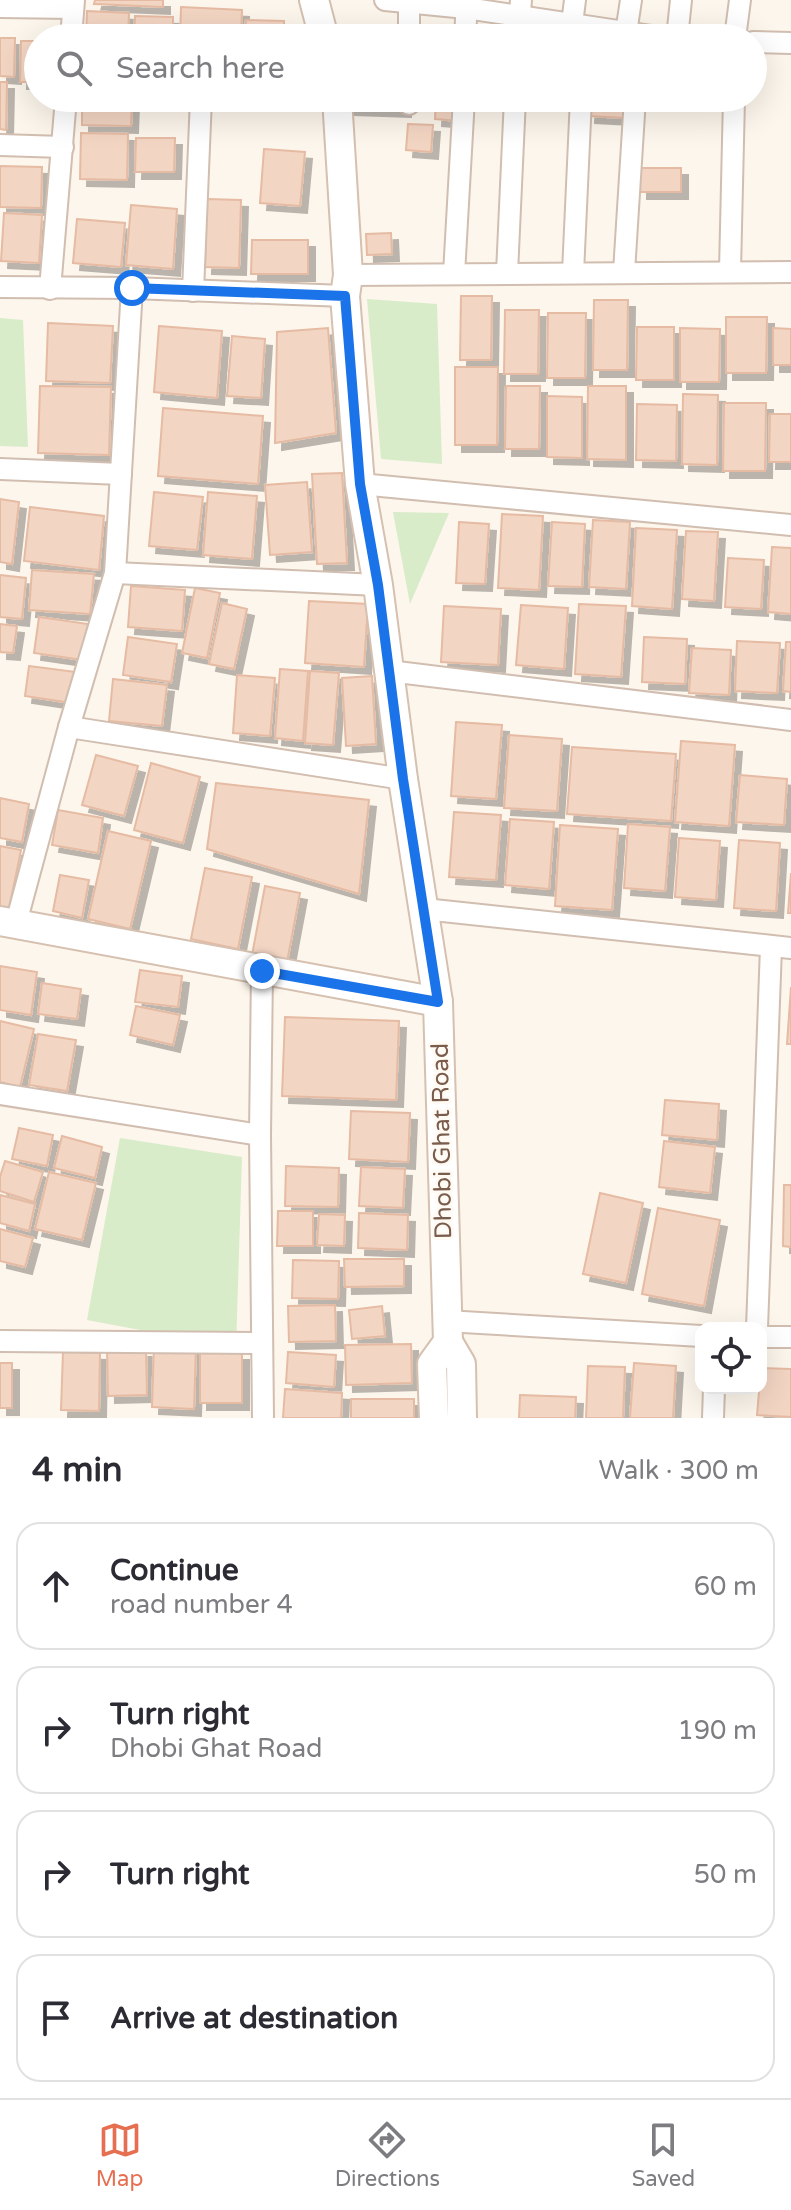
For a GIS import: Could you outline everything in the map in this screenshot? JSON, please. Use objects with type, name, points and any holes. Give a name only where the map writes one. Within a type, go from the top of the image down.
[{"type":"main road","points":[[314,0],[320,24]]},
{"type":"main road","name":"Dhobi Ghat Road","points":[[338,112],[360,484],[378,585],[403,779],[438,1002],[447,1331],[432,1364],[434,1418]]},
{"type":"main road","points":[[8,922],[438,1002]]},
{"type":"main road","points":[[447,1331],[461,1364],[462,1418]]},
{"type":"street","points":[[385,0],[520,8],[566,24]]},
{"type":"street","points":[[409,0],[409,24]]},
{"type":"street","points":[[575,0],[579,24]]},
{"type":"street","points":[[631,0],[634,24]]},
{"type":"street","points":[[678,24],[681,0]]},
{"type":"street","points":[[737,24],[740,0]]},
{"type":"street","points":[[0,7],[73,4],[72,24]]},
{"type":"street","points":[[466,24],[467,4]]},
{"type":"street","points":[[767,42],[791,42]]},
{"type":"street","points":[[50,289],[65,112]]},
{"type":"street","points":[[193,291],[200,112]]},
{"type":"street","points":[[454,274],[463,112]]},
{"type":"street","points":[[507,273],[514,112]]},
{"type":"street","points":[[573,273],[580,112]]},
{"type":"street","points":[[624,272],[634,112]]},
{"type":"street","points":[[730,271],[734,112]]},
{"type":"street","points":[[0,145],[63,147]]},
{"type":"street","points":[[0,287],[193,291],[346,285],[454,274],[791,272]]},
{"type":"street","points":[[8,922],[115,573],[132,288]]},
{"type":"street","points":[[0,469],[121,474]]},
{"type":"street","points":[[360,484],[791,525]]},
{"type":"street","points":[[115,573],[378,585]]},
{"type":"street","points":[[389,671],[791,720]]},
{"type":"street","points":[[69,727],[403,779]]},
{"type":"street","points":[[424,909],[781,948],[757,1322]]},
{"type":"street","points":[[262,971],[263,1418]]},
{"type":"street","points":[[1,1097],[260,1135]]},
{"type":"street","points":[[447,1331],[695,1336]]},
{"type":"street","points":[[767,1337],[791,1337]]},
{"type":"street","points":[[0,1341],[262,1343]]},
{"type":"street","points":[[713,1418],[714,1394]]},
{"type":"green space","points":[[367,299],[437,304],[442,464],[381,459]]},
{"type":"green space","points":[[0,318],[23,320],[28,447],[0,446]]},
{"type":"green space","points":[[393,512],[449,513],[410,604]]},
{"type":"green space","points":[[120,1138],[242,1157],[236,1348],[87,1320]]},
{"type":"building","points":[[95,0],[163,0],[163,7],[94,4]]},
{"type":"building","points":[[181,7],[242,10],[242,24],[180,24]]},
{"type":"building","points":[[87,11],[129,13],[129,24],[87,24]]},
{"type":"building","points":[[135,16],[173,17],[173,24],[135,24]]},
{"type":"building","points":[[246,20],[284,21],[284,24],[246,24]]},
{"type":"building","points":[[0,38],[15,38],[14,77],[0,76]]},
{"type":"building","points":[[21,41],[24,41],[24,82],[20,82]]},
{"type":"building","points":[[0,82],[7,82],[6,130],[0,129]]},
{"type":"building","points":[[82,112],[132,112],[131,126],[82,125]]},
{"type":"building","points":[[435,112],[459,112],[459,121],[435,119]]},
{"type":"building","points":[[588,112],[624,112],[624,118],[588,116]]},
{"type":"building","points":[[408,124],[433,125],[431,152],[406,150]]},
{"type":"building","points":[[81,133],[128,134],[127,180],[80,179]]},
{"type":"building","points":[[136,138],[175,138],[174,172],[135,172]]},
{"type":"building","points":[[264,149],[305,152],[300,206],[260,203]]},
{"type":"building","points":[[0,166],[42,167],[41,208],[0,207]]},
{"type":"building","points":[[640,168],[681,168],[681,192],[640,192]]},
{"type":"building","points":[[207,199],[241,200],[239,268],[205,267]]},
{"type":"building","points":[[131,205],[177,209],[173,269],[126,265]]},
{"type":"building","points":[[4,213],[42,215],[39,263],[1,261]]},
{"type":"building","points":[[77,219],[125,223],[121,267],[73,263]]},
{"type":"building","points":[[391,233],[392,254],[367,255],[366,234]]},
{"type":"building","points":[[252,240],[308,240],[308,274],[251,274]]},
{"type":"building","points":[[461,296],[492,296],[491,360],[460,360]]},
{"type":"building","points":[[594,300],[628,300],[627,370],[593,370]]},
{"type":"building","points":[[505,310],[539,310],[538,374],[504,374]]},
{"type":"building","points":[[548,313],[586,313],[585,378],[547,378]]},
{"type":"building","points":[[726,317],[767,317],[766,373],[726,373]]},
{"type":"building","points":[[48,323],[113,326],[110,383],[46,381]]},
{"type":"building","points":[[159,326],[222,331],[217,398],[154,392]]},
{"type":"building","points":[[637,327],[674,327],[674,380],[636,380]]},
{"type":"building","points":[[328,328],[336,433],[275,443],[277,332]]},
{"type":"building","points":[[680,328],[720,329],[719,382],[680,382]]},
{"type":"building","points":[[773,328],[791,329],[791,365],[773,365]]},
{"type":"building","points":[[232,336],[265,339],[261,398],[227,396]]},
{"type":"building","points":[[455,367],[498,367],[497,445],[455,445]]},
{"type":"building","points":[[40,386],[111,387],[109,455],[38,453]]},
{"type":"building","points":[[506,386],[540,386],[539,449],[505,449]]},
{"type":"building","points":[[588,386],[626,386],[626,460],[587,459]]},
{"type":"building","points":[[683,394],[718,395],[717,465],[682,464]]},
{"type":"building","points":[[547,396],[582,397],[582,458],[547,457]]},
{"type":"building","points":[[724,403],[766,403],[765,471],[723,471]]},
{"type":"building","points":[[637,404],[677,405],[676,461],[636,460]]},
{"type":"building","points":[[163,408],[263,416],[258,484],[158,476]]},
{"type":"building","points":[[770,414],[791,414],[791,462],[769,462]]},
{"type":"building","points":[[342,473],[347,563],[317,564],[312,474]]},
{"type":"building","points":[[307,482],[312,552],[270,555],[265,485]]},
{"type":"building","points":[[154,492],[203,497],[197,550],[149,546]]},
{"type":"building","points":[[208,492],[257,496],[252,559],[203,555]]},
{"type":"building","points":[[0,499],[19,502],[12,564],[0,562]]},
{"type":"building","points":[[30,507],[104,516],[99,570],[24,561]]},
{"type":"building","points":[[502,514],[543,516],[539,590],[498,588]]},
{"type":"building","points":[[593,520],[630,522],[626,589],[589,587]]},
{"type":"building","points":[[459,522],[489,524],[485,584],[456,583]]},
{"type":"building","points":[[552,522],[585,524],[582,587],[548,586]]},
{"type":"building","points":[[636,528],[677,530],[672,609],[632,606]]},
{"type":"building","points":[[686,531],[718,532],[714,601],[682,599]]},
{"type":"building","points":[[772,547],[791,548],[791,614],[768,612]]},
{"type":"building","points":[[728,558],[764,560],[761,609],[725,607]]},
{"type":"building","points":[[32,570],[94,574],[90,614],[29,610]]},
{"type":"building","points":[[0,575],[26,578],[22,619],[0,617]]},
{"type":"building","points":[[131,586],[185,590],[182,631],[128,627]]},
{"type":"building","points":[[195,588],[220,593],[207,658],[182,653]]},
{"type":"building","points":[[309,601],[368,604],[364,667],[305,663]]},
{"type":"building","points":[[222,603],[247,609],[234,669],[209,664]]},
{"type":"building","points":[[579,604],[626,606],[621,677],[575,674]]},
{"type":"building","points":[[521,605],[568,608],[564,669],[516,665]]},
{"type":"building","points":[[444,606],[501,609],[498,665],[441,662]]},
{"type":"building","points":[[39,617],[88,624],[83,660],[34,653]]},
{"type":"building","points":[[0,624],[17,626],[13,653],[0,652]]},
{"type":"building","points":[[128,637],[177,644],[171,682],[123,675]]},
{"type":"building","points":[[644,637],[687,639],[685,684],[642,682]]},
{"type":"building","points":[[737,641],[780,643],[777,693],[735,691]]},
{"type":"building","points":[[786,642],[791,642],[791,692],[783,691]]},
{"type":"building","points":[[692,648],[731,650],[729,695],[689,693]]},
{"type":"building","points":[[29,666],[76,672],[72,703],[25,696]]},
{"type":"building","points":[[280,669],[308,671],[303,741],[275,738]]},
{"type":"building","points":[[310,671],[339,673],[333,745],[305,743]]},
{"type":"building","points":[[237,675],[275,678],[270,736],[233,733]]},
{"type":"building","points":[[372,676],[376,744],[346,746],[342,678]]},
{"type":"building","points":[[113,679],[167,685],[162,726],[109,721]]},
{"type":"building","points":[[456,722],[502,725],[496,799],[451,796]]},
{"type":"building","points":[[509,735],[562,739],[557,811],[504,808]]},
{"type":"building","points":[[681,741],[735,745],[729,826],[675,822]]},
{"type":"building","points":[[572,747],[676,754],[671,821],[567,814]]},
{"type":"building","points":[[96,755],[138,766],[124,816],[82,805]]},
{"type":"building","points":[[151,763],[200,777],[183,843],[134,830]]},
{"type":"building","points":[[740,775],[787,779],[784,825],[736,822]]},
{"type":"building","points":[[216,783],[369,800],[359,894],[207,849]]},
{"type":"building","points":[[0,798],[29,804],[22,842],[0,838]]},
{"type":"building","points":[[58,810],[103,818],[98,853],[52,845]]},
{"type":"building","points":[[454,812],[501,815],[496,880],[449,877]]},
{"type":"building","points":[[510,819],[554,822],[549,889],[505,885]]},
{"type":"building","points":[[628,824],[670,827],[665,891],[624,888]]},
{"type":"building","points":[[560,825],[618,829],[612,910],[555,906]]},
{"type":"building","points":[[108,831],[151,841],[130,929],[88,919]]},
{"type":"building","points":[[679,838],[720,841],[716,900],[675,897]]},
{"type":"building","points":[[739,840],[780,843],[776,911],[734,908]]},
{"type":"building","points":[[0,846],[21,850],[9,909],[0,907]]},
{"type":"building","points":[[205,868],[252,877],[238,949],[191,939]]},
{"type":"building","points":[[791,873],[791,913],[788,913]]},
{"type":"building","points":[[60,875],[89,880],[82,918],[53,911]]},
{"type":"building","points":[[265,886],[300,893],[287,962],[252,955]]},
{"type":"building","points":[[0,966],[37,972],[31,1015],[0,1010]]},
{"type":"building","points":[[140,970],[182,976],[178,1007],[135,1002]]},
{"type":"building","points":[[42,983],[81,989],[77,1019],[38,1014]]},
{"type":"building","points":[[791,987],[791,1044],[787,1044]]},
{"type":"building","points":[[136,1006],[180,1015],[173,1045],[130,1035]]},
{"type":"building","points":[[285,1017],[399,1021],[396,1100],[282,1096]]},
{"type":"building","points":[[0,1021],[34,1029],[20,1087],[0,1082]]},
{"type":"building","points":[[38,1034],[76,1040],[67,1091],[29,1085]]},
{"type":"building","points":[[665,1100],[719,1104],[717,1140],[662,1135]]},
{"type":"building","points":[[351,1111],[410,1113],[408,1162],[349,1159]]},
{"type":"building","points":[[19,1128],[53,1135],[47,1166],[12,1159]]},
{"type":"building","points":[[62,1136],[102,1147],[95,1178],[54,1168]]},
{"type":"building","points":[[664,1141],[715,1147],[710,1193],[659,1187]]},
{"type":"building","points":[[5,1161],[43,1172],[34,1202],[0,1191]]},
{"type":"building","points":[[286,1166],[339,1168],[338,1207],[285,1206]]},
{"type":"building","points":[[361,1167],[405,1169],[403,1208],[359,1206]]},
{"type":"building","points":[[49,1172],[96,1183],[82,1240],[35,1229]]},
{"type":"building","points":[[784,1185],[791,1185],[791,1247],[783,1246]]},
{"type":"building","points":[[600,1193],[643,1203],[626,1283],[583,1274]]},
{"type":"building","points":[[0,1195],[35,1204],[29,1231],[0,1223]]},
{"type":"building","points":[[658,1208],[720,1220],[704,1306],[642,1294]]},
{"type":"building","points":[[278,1211],[313,1211],[313,1246],[277,1246]]},
{"type":"building","points":[[359,1213],[408,1215],[407,1250],[358,1248]]},
{"type":"building","points":[[319,1214],[345,1215],[344,1246],[317,1245]]},
{"type":"building","points":[[0,1229],[33,1238],[25,1267],[0,1261]]},
{"type":"building","points":[[344,1259],[404,1259],[404,1286],[345,1287]]},
{"type":"building","points":[[293,1260],[339,1261],[338,1299],[292,1298]]},
{"type":"building","points":[[335,1305],[336,1341],[289,1342],[288,1306]]},
{"type":"building","points":[[382,1306],[385,1336],[352,1339],[349,1310]]},
{"type":"building","points":[[411,1344],[412,1383],[346,1385],[345,1345]]},
{"type":"building","points":[[154,1345],[196,1346],[194,1409],[152,1407]]},
{"type":"building","points":[[107,1350],[146,1350],[147,1395],[108,1396]]},
{"type":"building","points":[[63,1352],[100,1353],[99,1411],[61,1410]]},
{"type":"building","points":[[288,1352],[336,1355],[334,1387],[286,1383]]},
{"type":"building","points":[[200,1353],[242,1353],[242,1403],[200,1403]]},
{"type":"building","points":[[0,1363],[12,1363],[12,1408],[0,1408]]},
{"type":"building","points":[[634,1363],[676,1366],[673,1418],[630,1418]]},
{"type":"building","points":[[588,1366],[625,1367],[623,1418],[586,1418]]},
{"type":"building","points":[[767,1368],[791,1369],[791,1417],[757,1415],[759,1394],[767,1394]]},
{"type":"building","points":[[285,1389],[342,1393],[341,1418],[283,1418]]},
{"type":"building","points":[[520,1395],[576,1397],[575,1418],[519,1418]]},
{"type":"building","points":[[351,1399],[414,1399],[414,1418],[351,1418]]},
{"type":"route","points":[[132,288],[345,296],[360,484],[378,585],[403,779],[438,1002],[262,971]]}]
